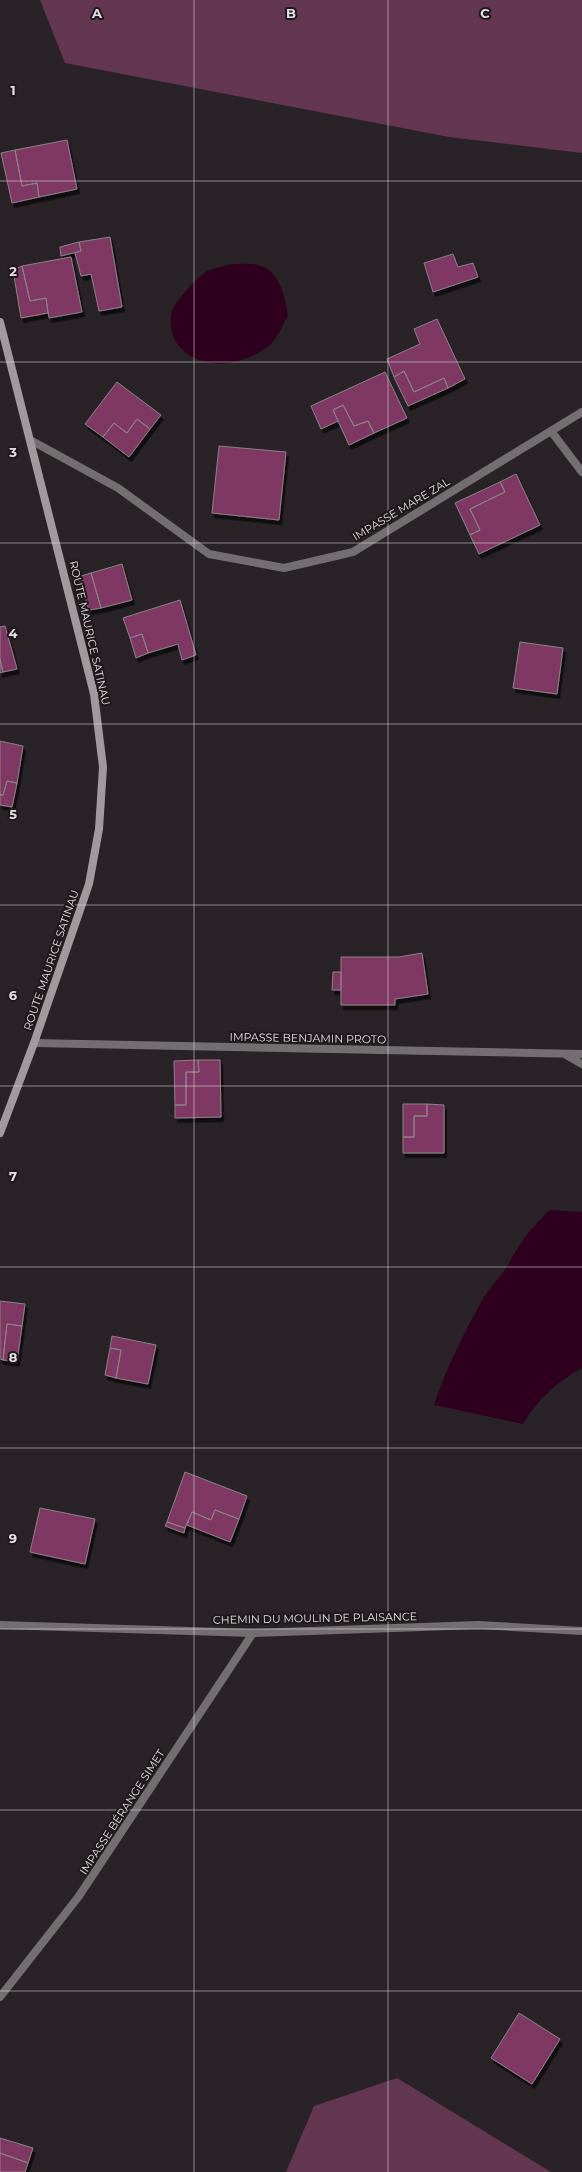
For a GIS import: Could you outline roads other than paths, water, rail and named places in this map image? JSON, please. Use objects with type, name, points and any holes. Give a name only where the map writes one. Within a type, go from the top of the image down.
[{"type":"main road","name":"ROUTE MAURICE SATINAU","points":[[0,322],[32,441],[94,694],[103,767],[99,830],[88,884],[34,1043],[0,1132]]},
{"type":"street","name":"IMPASSE MARE ZAL","points":[[32,441],[118,488],[209,554],[284,568],[353,552],[582,412]]},
{"type":"street","points":[[551,431],[582,472]]},
{"type":"street","name":"IMPASSE BENJAMIN PROTO","points":[[34,1043],[582,1054]]},
{"type":"street","points":[[566,1054],[582,1064]]},
{"type":"street","name":"CHEMIN DU MOULIN DE PLAISANCE","points":[[0,1625],[253,1633],[478,1625],[582,1631]]},
{"type":"street","name":"IMPASSE BÉRANGE SIMET","points":[[0,1998],[79,1896],[253,1633]]}]
